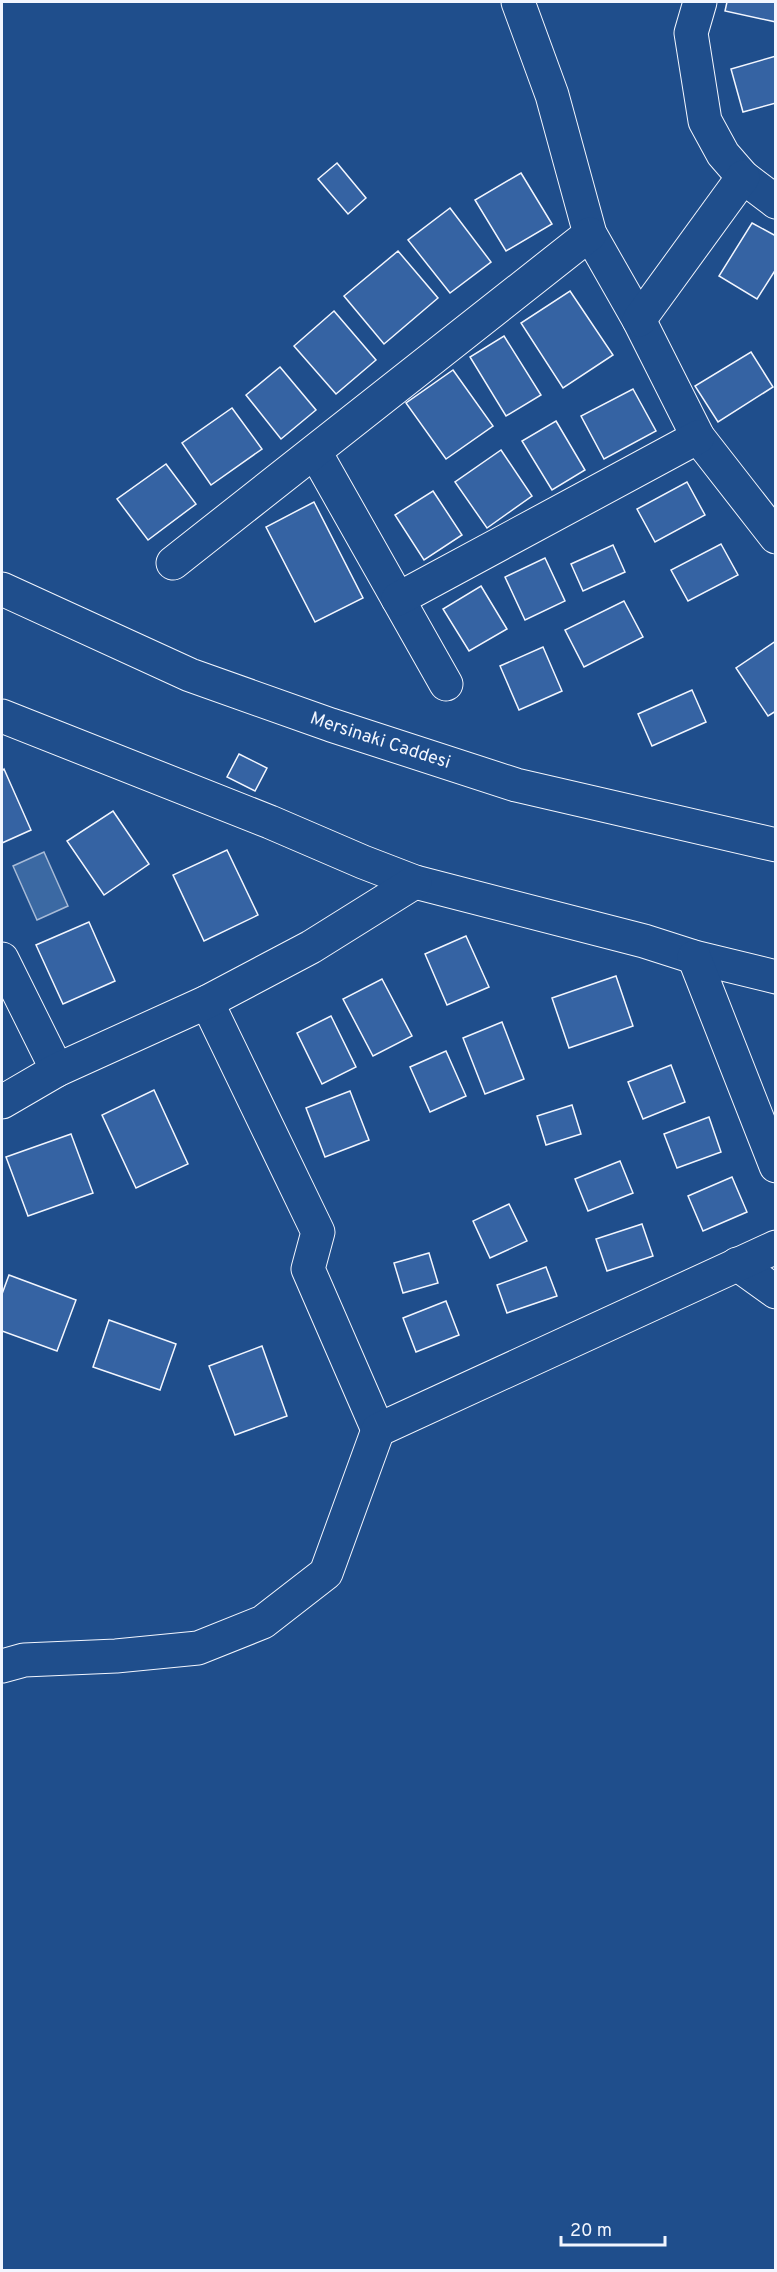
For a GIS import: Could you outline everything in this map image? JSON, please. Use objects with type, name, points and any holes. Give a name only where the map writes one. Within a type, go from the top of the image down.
[{"type":"street","points":[[518,2],[552,95],[590,234],[639,320],[698,437],[776,537]]},
{"type":"street","points":[[700,2],[691,33],[705,121],[723,154],[743,177],[776,202]]},
{"type":"street","points":[[639,320],[743,177]]},
{"type":"street","points":[[173,563],[590,234]]},
{"type":"street","points":[[398,599],[698,437]]},
{"type":"street","points":[[315,452],[446,684]]},
{"type":"street","name":"Mersinaki Caddesi","points":[[2,589],[190,675],[331,725],[516,785],[776,845]]},
{"type":"street","points":[[2,716],[415,882],[776,977]]},
{"type":"street","points":[[2,1102],[57,1070],[207,1002],[311,947],[415,882]]},
{"type":"street","points":[[694,957],[776,1166]]},
{"type":"street","points":[[2,960],[57,1070]]},
{"type":"street","points":[[2,1666],[24,1660],[116,1656],[198,1648],[263,1622],[326,1573],[378,1430],[308,1269],[318,1232],[207,1002]]},
{"type":"street","points":[[378,1430],[776,1247]]},
{"type":"street","points":[[737,1264],[776,1292]]},
{"type":"water","points":[[44,852],[68,906],[37,920],[13,866]]},
{"type":"building","points":[[727,2],[776,2],[776,22],[725,11]]},
{"type":"building","points":[[776,56],[776,103],[743,112],[731,69]]},
{"type":"building","points":[[337,163],[366,198],[348,214],[318,179]]},
{"type":"building","points":[[521,173],[552,224],[506,251],[475,200]]},
{"type":"building","points":[[450,208],[491,262],[450,293],[408,240]]},
{"type":"building","points":[[752,223],[776,236],[776,269],[757,299],[719,276]]},
{"type":"building","points":[[398,251],[438,298],[384,344],[344,296]]},
{"type":"building","points":[[570,291],[613,355],[563,388],[521,323]]},
{"type":"building","points":[[334,311],[376,360],[336,394],[294,346]]},
{"type":"building","points":[[504,336],[541,395],[506,416],[470,357]]},
{"type":"building","points":[[751,352],[773,387],[718,422],[695,386]]},
{"type":"building","points":[[280,367],[316,410],[281,439],[246,395]]},
{"type":"building","points":[[453,370],[493,426],[446,459],[406,403]]},
{"type":"building","points":[[633,389],[656,431],[604,459],[581,416]]},
{"type":"building","points":[[232,408],[262,449],[211,485],[182,443]]},
{"type":"building","points":[[556,421],[585,470],[552,490],[522,441]]},
{"type":"building","points":[[501,450],[532,496],[487,528],[455,482]]},
{"type":"building","points":[[166,464],[196,504],[148,540],[117,499]]},
{"type":"building","points":[[687,482],[705,515],[655,542],[637,509]]},
{"type":"building","points":[[433,491],[462,535],[424,560],[395,515]]},
{"type":"building","points":[[314,502],[363,598],[315,622],[266,527]]},
{"type":"building","points":[[721,544],[738,575],[688,601],[671,570]]},
{"type":"building","points":[[613,545],[625,572],[583,591],[571,564]]},
{"type":"building","points":[[545,558],[565,601],[525,620],[505,577]]},
{"type":"building","points":[[481,586],[507,629],[469,651],[443,609]]},
{"type":"building","points":[[624,601],[643,637],[584,667],[565,630]]},
{"type":"building","points":[[776,641],[776,711],[768,716],[736,668]]},
{"type":"building","points":[[543,647],[562,691],[519,710],[500,666]]},
{"type":"building","points":[[692,690],[706,722],[652,746],[638,714]]},
{"type":"building","points":[[239,754],[267,768],[255,791],[227,777]]},
{"type":"building","points":[[4,769],[31,830],[2,843],[2,771]]},
{"type":"building","points":[[113,811],[149,864],[104,895],[67,841]]},
{"type":"building","points":[[227,850],[258,915],[204,941],[173,875]]},
{"type":"building","points":[[89,922],[115,981],[63,1004],[36,945]]},
{"type":"building","points":[[466,936],[489,987],[447,1005],[425,954]]},
{"type":"building","points":[[616,976],[633,1026],[569,1048],[552,998]]},
{"type":"building","points":[[382,979],[412,1036],[373,1056],[343,999]]},
{"type":"building","points":[[331,1016],[356,1067],[322,1084],[297,1033]]},
{"type":"building","points":[[502,1022],[524,1079],[485,1094],[463,1038]]},
{"type":"building","points":[[446,1051],[466,1096],[430,1112],[410,1067]]},
{"type":"building","points":[[671,1065],[685,1102],[643,1119],[628,1082]]},
{"type":"building","points":[[154,1090],[188,1164],[136,1188],[102,1115]]},
{"type":"building","points":[[350,1091],[369,1140],[325,1157],[306,1108]]},
{"type":"building","points":[[572,1105],[581,1134],[546,1145],[537,1116]]},
{"type":"building","points":[[709,1117],[721,1152],[677,1168],[664,1134]]},
{"type":"building","points":[[71,1134],[93,1193],[28,1216],[6,1157]]},
{"type":"building","points":[[620,1161],[633,1193],[588,1211],[575,1179]]},
{"type":"building","points":[[732,1177],[747,1212],[703,1231],[688,1196]]},
{"type":"building","points":[[509,1204],[527,1241],[490,1258],[473,1221]]},
{"type":"building","points":[[642,1224],[653,1256],[607,1271],[596,1239]]},
{"type":"building","points":[[429,1253],[438,1283],[403,1293],[394,1263]]},
{"type":"building","points":[[546,1267],[557,1296],[507,1313],[497,1285]]},
{"type":"building","points":[[9,1275],[76,1300],[57,1351],[2,1331],[2,1294]]},
{"type":"building","points":[[446,1301],[459,1335],[416,1352],[403,1318]]},
{"type":"building","points":[[109,1320],[176,1344],[160,1390],[93,1367]]},
{"type":"building","points":[[262,1346],[287,1416],[235,1435],[209,1366]]}]
